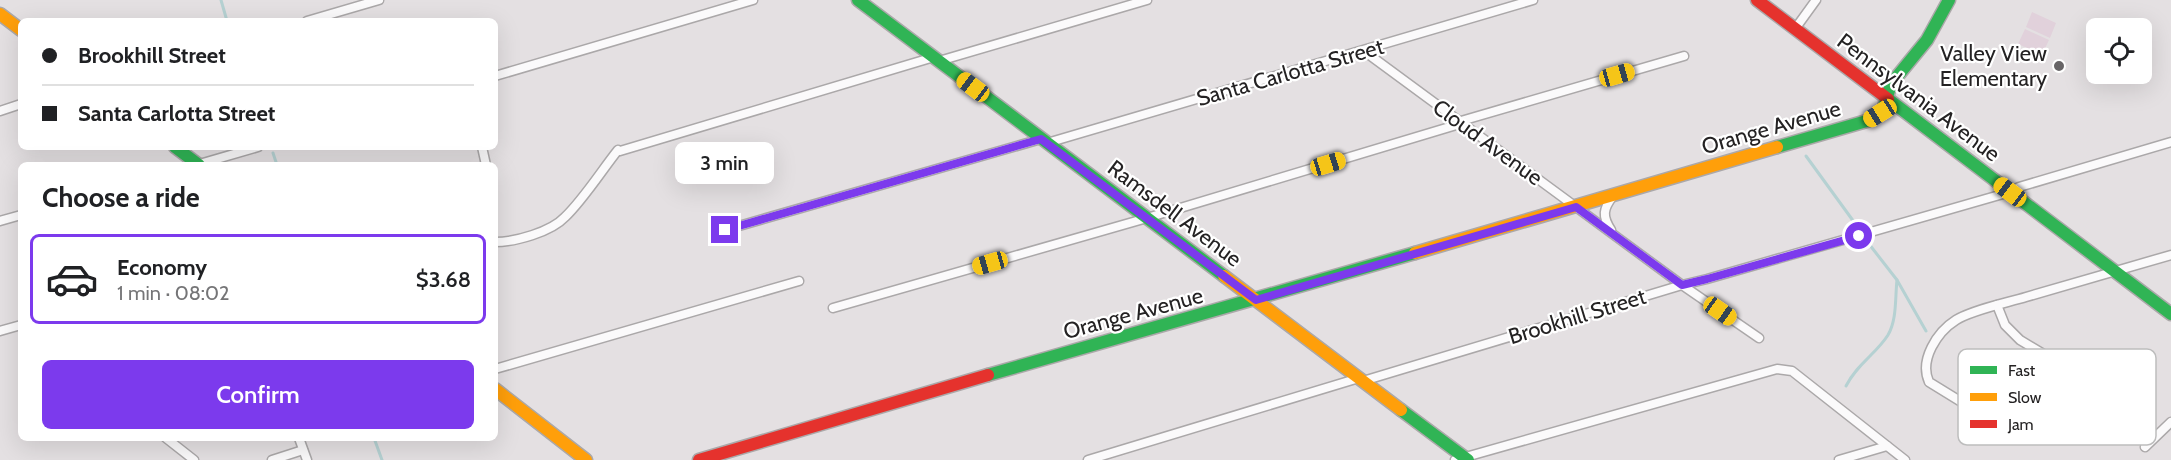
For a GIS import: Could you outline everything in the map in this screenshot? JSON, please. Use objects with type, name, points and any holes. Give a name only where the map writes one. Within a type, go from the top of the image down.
[{"type":"street","points":[[317,18],[379,0]]},
{"type":"street","points":[[498,75],[753,0]]},
{"type":"street","name":"Ramsdell Avenue","points":[[858,0],[1256,300],[1462,459]]},
{"type":"street","points":[[498,242],[509,242],[553,226],[566,217],[619,151],[1147,0]]},
{"type":"street","name":"Santa Carlotta Street","points":[[725,230],[1364,51],[1533,0]]},
{"type":"street","name":"Pennsylvania Avenue","points":[[1757,0],[2171,314]]},
{"type":"street","points":[[1795,28],[1816,0]]},
{"type":"street","name":"Orange Avenue","points":[[699,460],[938,388],[1256,300],[1870,120],[1883,110],[1891,84],[1927,40],[1949,0]]},
{"type":"street","points":[[0,14],[18,28]]},
{"type":"street","name":"Cloud Avenue","points":[[1364,51],[1682,285],[1759,338]]},
{"type":"street","points":[[833,308],[1147,218],[1684,56]]},
{"type":"street","points":[[0,111],[18,105]]},
{"type":"street","name":"Brookhill Street","points":[[1088,460],[1682,285],[2010,192],[2019,187],[2171,142]]},
{"type":"street","points":[[179,150],[194,162]]},
{"type":"street","points":[[208,162],[248,150]]},
{"type":"street","points":[[1613,196],[1603,212],[1613,234]]},
{"type":"street","points":[[0,221],[18,216]]},
{"type":"street","points":[[1958,400],[1929,382],[1925,373],[1926,363],[1943,329],[1958,319],[1997,305],[2171,255]]},
{"type":"street","points":[[498,368],[799,281]]},
{"type":"street","points":[[1997,305],[2005,325],[2019,340],[2034,349]]},
{"type":"street","points":[[0,331],[18,326]]},
{"type":"street","points":[[1462,459],[1777,369],[1792,371],[1905,460]]},
{"type":"street","points":[[498,390],[586,460]]},
{"type":"street","points":[[2156,436],[2171,422]]},
{"type":"street","points":[[170,441],[194,460]]},
{"type":"street","points":[[300,441],[307,460]]},
{"type":"street","points":[[1839,460],[1887,446]]},
{"type":"street","points":[[272,460],[303,450]]},
{"type":"shaded area","points":[[2032,12],[2056,23],[2050,38],[2026,27]]},
{"type":"shaded area","points":[[2025,29],[2049,40],[2042,55],[2018,44]]},
{"type":"waterway","points":[[221,0],[226,18]]},
{"type":"waterway","points":[[273,153],[276,162]]},
{"type":"waterway","points":[[1806,156],[1854,222]]},
{"type":"waterway","points":[[1869,244],[1897,280],[1926,331]]},
{"type":"waterway","points":[[1846,386],[1891,329],[1897,280]]},
{"type":"waterway","points":[[375,441],[382,460]]},
{"type":"traffic: fast","points":[[858,0],[1224,276]]},
{"type":"traffic: fast","points":[[1777,147],[1870,120],[1883,110],[1891,84],[1927,40],[1949,0]]},
{"type":"traffic: fast","points":[[1888,99],[2171,314]]},
{"type":"traffic: fast","points":[[179,150],[195,162]]},
{"type":"traffic: fast","points":[[988,375],[1415,253]]},
{"type":"traffic: fast","points":[[1401,410],[1468,460]]},
{"type":"traffic: slow","points":[[0,14],[18,28]]},
{"type":"traffic: slow","points":[[1415,253],[1777,147]]},
{"type":"traffic: slow","points":[[1224,276],[1401,410]]},
{"type":"traffic: slow","points":[[498,391],[586,460]]},
{"type":"traffic: jam","points":[[1757,0],[1888,99]]},
{"type":"traffic: jam","points":[[699,460],[988,375]]},
{"type":"place","name":"Valley View Elementary","points":[[2059,66]]},
{"type":"route","points":[[725,230],[1041,139],[1256,300],[1576,207],[1682,285],[1859,236]]}]
